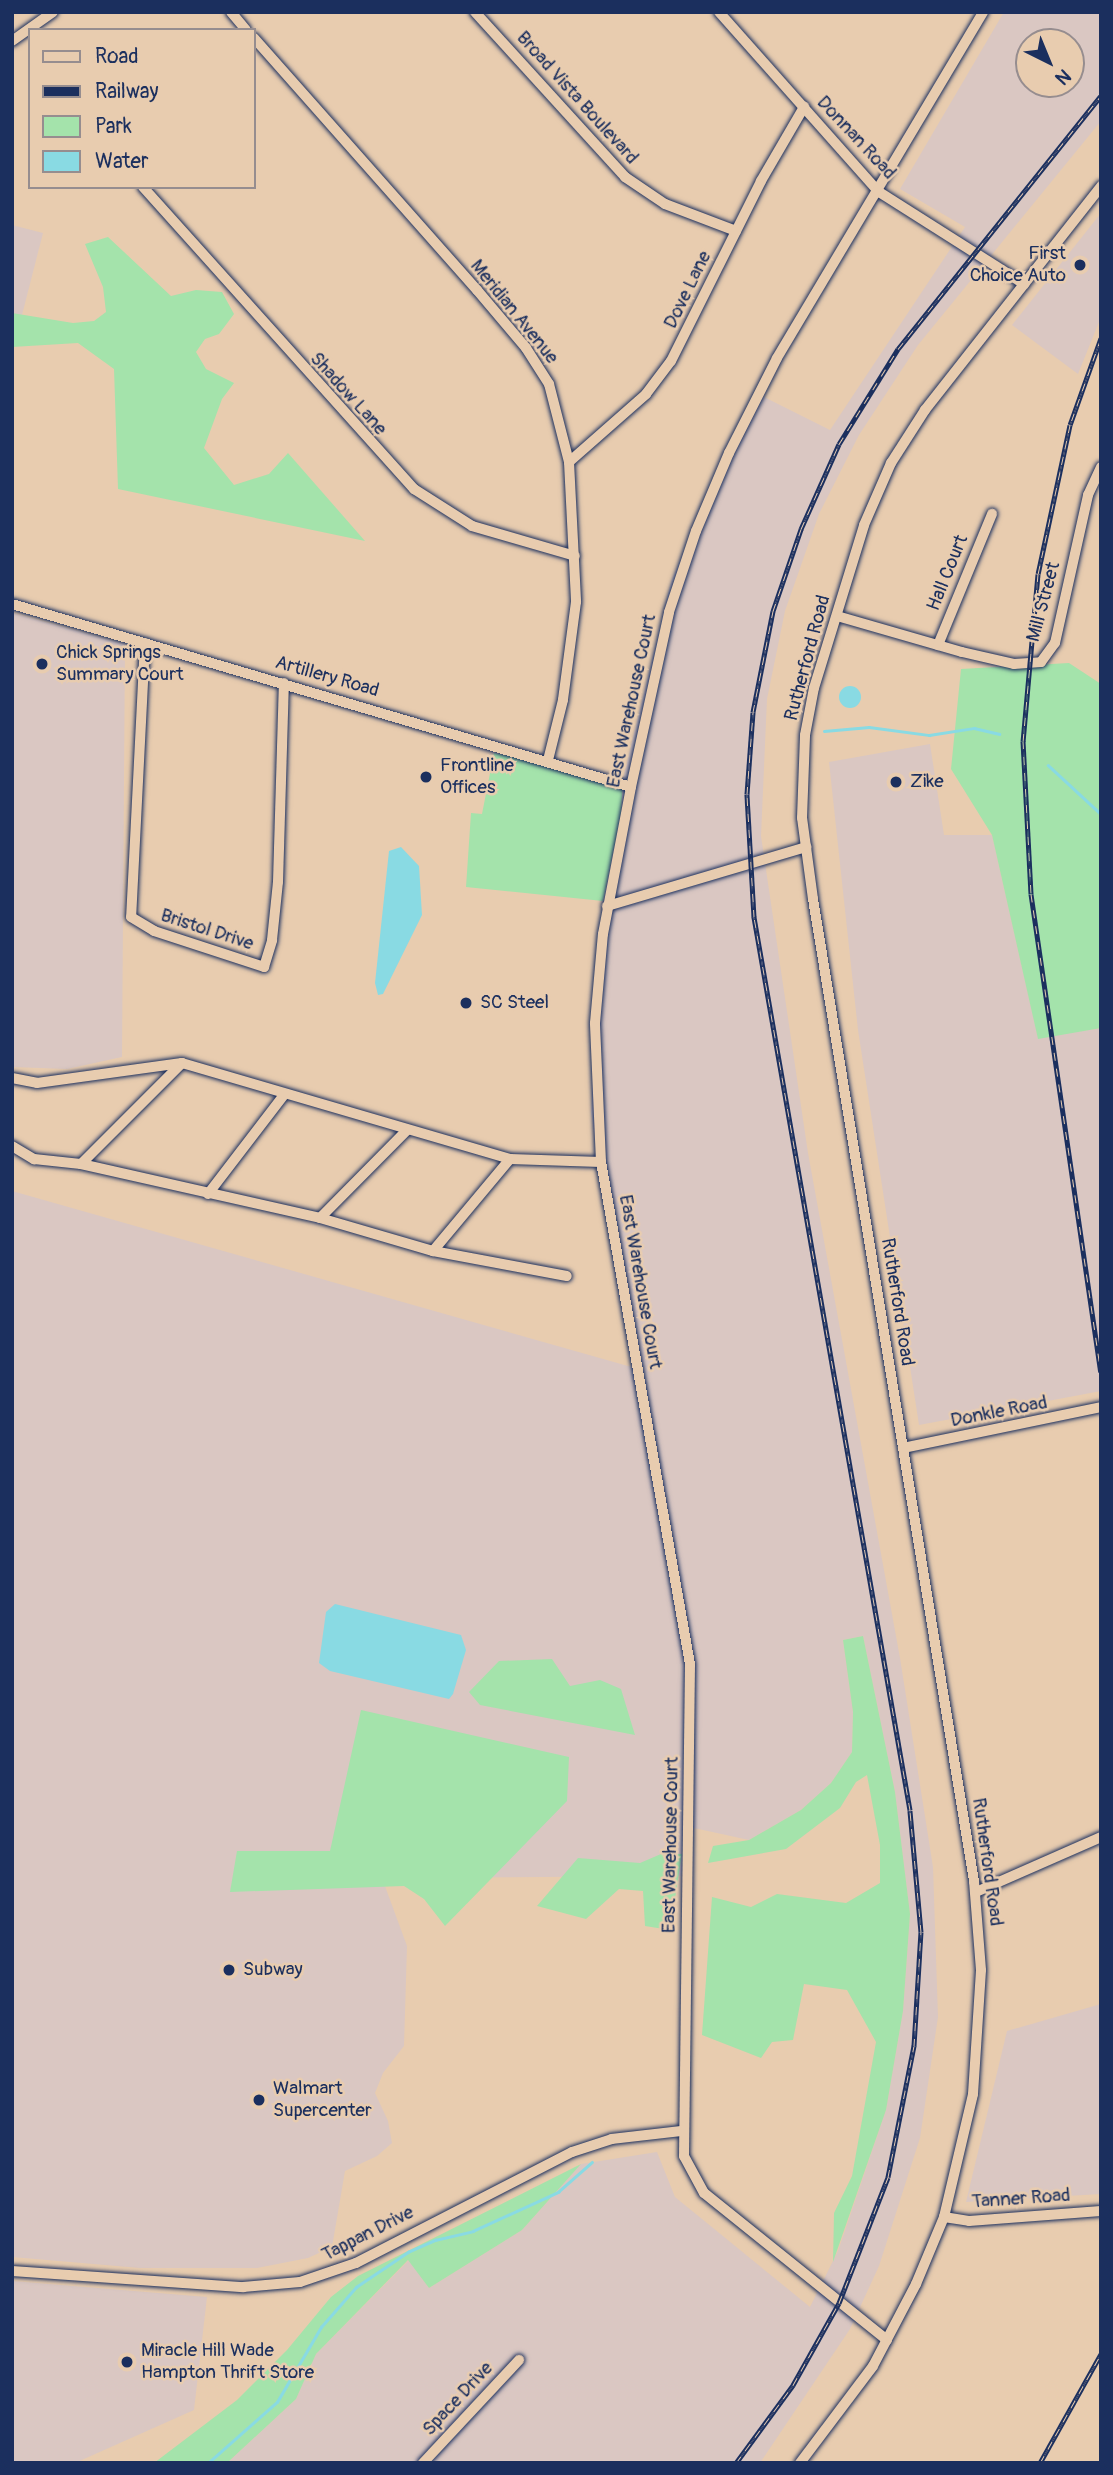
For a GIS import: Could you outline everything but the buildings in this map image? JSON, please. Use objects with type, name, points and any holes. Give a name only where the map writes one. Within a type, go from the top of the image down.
[{"type":"street","points":[[35,28],[53,12]]},
{"type":"street","points":[[231,12],[244,28]]},
{"type":"street","name":"Broad Vista Boulevard","points":[[475,12],[625,177],[665,204],[736,231]]},
{"type":"street","name":"Donnan Road","points":[[719,12],[879,192],[1024,284]]},
{"type":"street","name":"East Warehouse Court","points":[[887,2340],[704,2193],[686,2164],[681,2131],[690,1664],[601,1162],[595,1023],[607,906],[631,787],[669,612],[707,504],[777,358],[879,192],[983,12]]},
{"type":"street","points":[[12,41],[28,32]]},
{"type":"street","name":"Meridian Avenue","points":[[256,40],[526,348],[553,396],[569,462],[575,555],[572,650],[548,760]]},
{"type":"street","name":"Dove Lane","points":[[569,462],[660,377],[804,107]]},
{"type":"street","name":"Rutherford Road","points":[[800,2463],[844,2409],[887,2340],[944,2217],[966,2132],[978,2054],[981,1970],[976,1892],[806,847],[802,783],[805,735],[864,525],[891,463],[925,410],[1101,186]]},
{"type":"street","name":"Shadow Lane","points":[[145,189],[414,489],[482,530],[575,555]]},
{"type":"street","name":"Mill Street","points":[[837,616],[1014,664],[1046,658],[1055,643],[1088,495],[1101,467]]},
{"type":"street","name":"Hall Court","points":[[938,645],[992,514]]},
{"type":"street","name":"Artillery Road","points":[[12,604],[548,760],[631,787]]},
{"type":"street","name":"Bristol Drive","points":[[145,643],[131,917],[154,931],[264,967],[272,940],[278,881],[284,683]]},
{"type":"street","points":[[607,906],[806,847]]},
{"type":"street","points":[[12,1078],[37,1083],[182,1063],[510,1159],[601,1162]]},
{"type":"street","points":[[81,1164],[182,1063]]},
{"type":"street","points":[[208,1194],[284,1095]]},
{"type":"street","points":[[320,1218],[407,1130]]},
{"type":"street","points":[[12,1146],[34,1160],[81,1164],[320,1218],[433,1251],[567,1276]]},
{"type":"street","points":[[433,1251],[510,1159]]},
{"type":"street","name":"Donkle Road","points":[[903,1448],[1101,1407]]},
{"type":"street","points":[[976,1892],[1101,1837]]},
{"type":"street","name":"Tappan Drive","points":[[12,2272],[243,2287],[300,2283],[356,2263],[572,2152],[612,2139],[681,2131]]},
{"type":"street","name":"Tanner Road","points":[[944,2217],[969,2221],[1101,2211]]},
{"type":"street","name":"Space Drive","points":[[423,2463],[519,2360]]},
{"type":"shaded area","points":[[1004,12],[1101,12],[1101,121],[918,345],[859,435],[819,514],[785,611],[767,699],[761,836],[808,1153],[900,1658],[933,1867],[938,2017],[920,2138],[879,2266],[850,2329],[760,2463],[227,2463],[296,2399],[316,2354],[409,2260],[429,2288],[522,2230],[581,2164],[657,2152],[675,2197],[810,2307],[838,2251],[886,2110],[903,2011],[910,1914],[895,1792],[863,1636],[843,1640],[853,1712],[852,1752],[831,1783],[801,1810],[749,1840],[694,1828],[681,1876],[382,1878],[407,1946],[404,2046],[383,2073],[375,2093],[388,2121],[392,2143],[377,2156],[345,2171],[332,2247],[308,2258],[257,2268],[140,2268],[12,2257],[12,1191],[635,1368],[591,1113],[603,901],[621,814],[623,779],[671,581],[754,392],[830,430],[965,227],[900,189]]},
{"type":"shaded area","name":"First Choice Auto","points":[[1101,213],[1101,317],[1078,374],[1012,325]]},
{"type":"shaded area","points":[[12,225],[43,233],[22,315],[12,313]]},
{"type":"shaded area","points":[[12,613],[125,644],[122,1057],[67,1069],[12,1067]]},
{"type":"shaded area","points":[[930,744],[944,835],[992,835],[1038,1038],[1101,1028],[1101,1391],[919,1425],[858,1030],[829,762]]},
{"type":"shaded area","points":[[1101,2004],[1101,2194],[966,2202],[1007,2031]]},
{"type":"shaded area","points":[[12,2281],[207,2297],[194,2410],[75,2463],[12,2463]]},
{"type":"green space","points":[[108,237],[171,296],[196,290],[222,292],[234,314],[219,334],[205,339],[196,352],[206,369],[234,383],[222,399],[204,448],[234,485],[269,474],[288,453],[365,541],[118,489],[114,369],[78,343],[12,347],[12,313],[73,323],[94,321],[106,312],[103,287],[85,244]]},
{"type":"green space","points":[[1069,663],[1101,684],[1101,1028],[1038,1039],[992,835],[951,769],[961,669]]},
{"type":"green space","points":[[494,753],[623,779],[621,814],[603,901],[466,887],[471,813],[482,814]]},
{"type":"green space","points":[[863,1636],[895,1792],[910,1914],[903,2011],[886,2110],[833,2262],[834,2213],[852,2176],[876,2042],[847,1990],[804,1984],[793,2040],[772,2042],[761,2058],[702,2035],[712,1897],[751,1907],[777,1894],[846,1903],[880,1883],[880,1845],[867,1775],[856,1782],[840,1808],[786,1849],[708,1863],[713,1846],[749,1840],[801,1810],[831,1783],[852,1752],[853,1712],[843,1640]]},
{"type":"green space","points":[[552,1659],[570,1686],[600,1680],[621,1689],[635,1735],[480,1705],[469,1692],[499,1661]]},
{"type":"green space","points":[[361,1710],[569,1757],[567,1801],[445,1926],[424,1899],[404,1886],[230,1892],[237,1851],[330,1851]]},
{"type":"green space","points":[[661,1854],[682,1854],[670,1930],[645,1926],[643,1891],[619,1889],[586,1919],[537,1906],[578,1858],[640,1863]]},
{"type":"green space","points":[[581,2164],[522,2230],[429,2288],[408,2260],[316,2354],[296,2399],[227,2463],[154,2463],[237,2400],[287,2350],[331,2297],[358,2276]]},
{"type":"water","points":[[850,686],[858,689],[861,697],[858,705],[850,708],[842,705],[839,697],[842,689]]},
{"type":"water","points":[[401,847],[419,866],[422,915],[383,994],[378,995],[375,983],[389,851]]},
{"type":"water","points":[[335,1604],[461,1635],[466,1650],[453,1694],[449,1699],[330,1671],[319,1663],[326,1612]]},
{"type":"waterway","points":[[824,731],[869,727],[929,735],[974,728],[999,734]]},
{"type":"waterway","points":[[1048,765],[1101,814]]},
{"type":"waterway","points":[[208,2463],[277,2402],[321,2327],[356,2287],[408,2252],[435,2240],[473,2231],[558,2192],[592,2162]]},
{"type":"railway","points":[[736,2463],[793,2385],[839,2303],[888,2177],[914,2046],[921,1932],[910,1810],[754,917],[747,794],[753,712],[773,611],[801,529],[839,444],[898,349],[1101,96]]},
{"type":"railway","points":[[1101,338],[1070,425],[1038,574],[1023,741],[1031,894],[1101,1372]]},
{"type":"railway","points":[[1040,2463],[1101,2354]]},
{"type":"place","name":"First Choice Auto","points":[[1080,265]]},
{"type":"place","name":"Chick Springs Summary Court","points":[[42,664]]},
{"type":"place","name":"Frontline Offices","points":[[426,777]]},
{"type":"place","name":"Zike","points":[[896,782]]},
{"type":"place","name":"SC Steel","points":[[466,1003]]},
{"type":"place","name":"Subway","points":[[229,1970]]},
{"type":"place","name":"Walmart Supercenter","points":[[259,2100]]},
{"type":"place","name":"Miracle Hill Wade Hampton Thrift Store","points":[[127,2362]]}]
